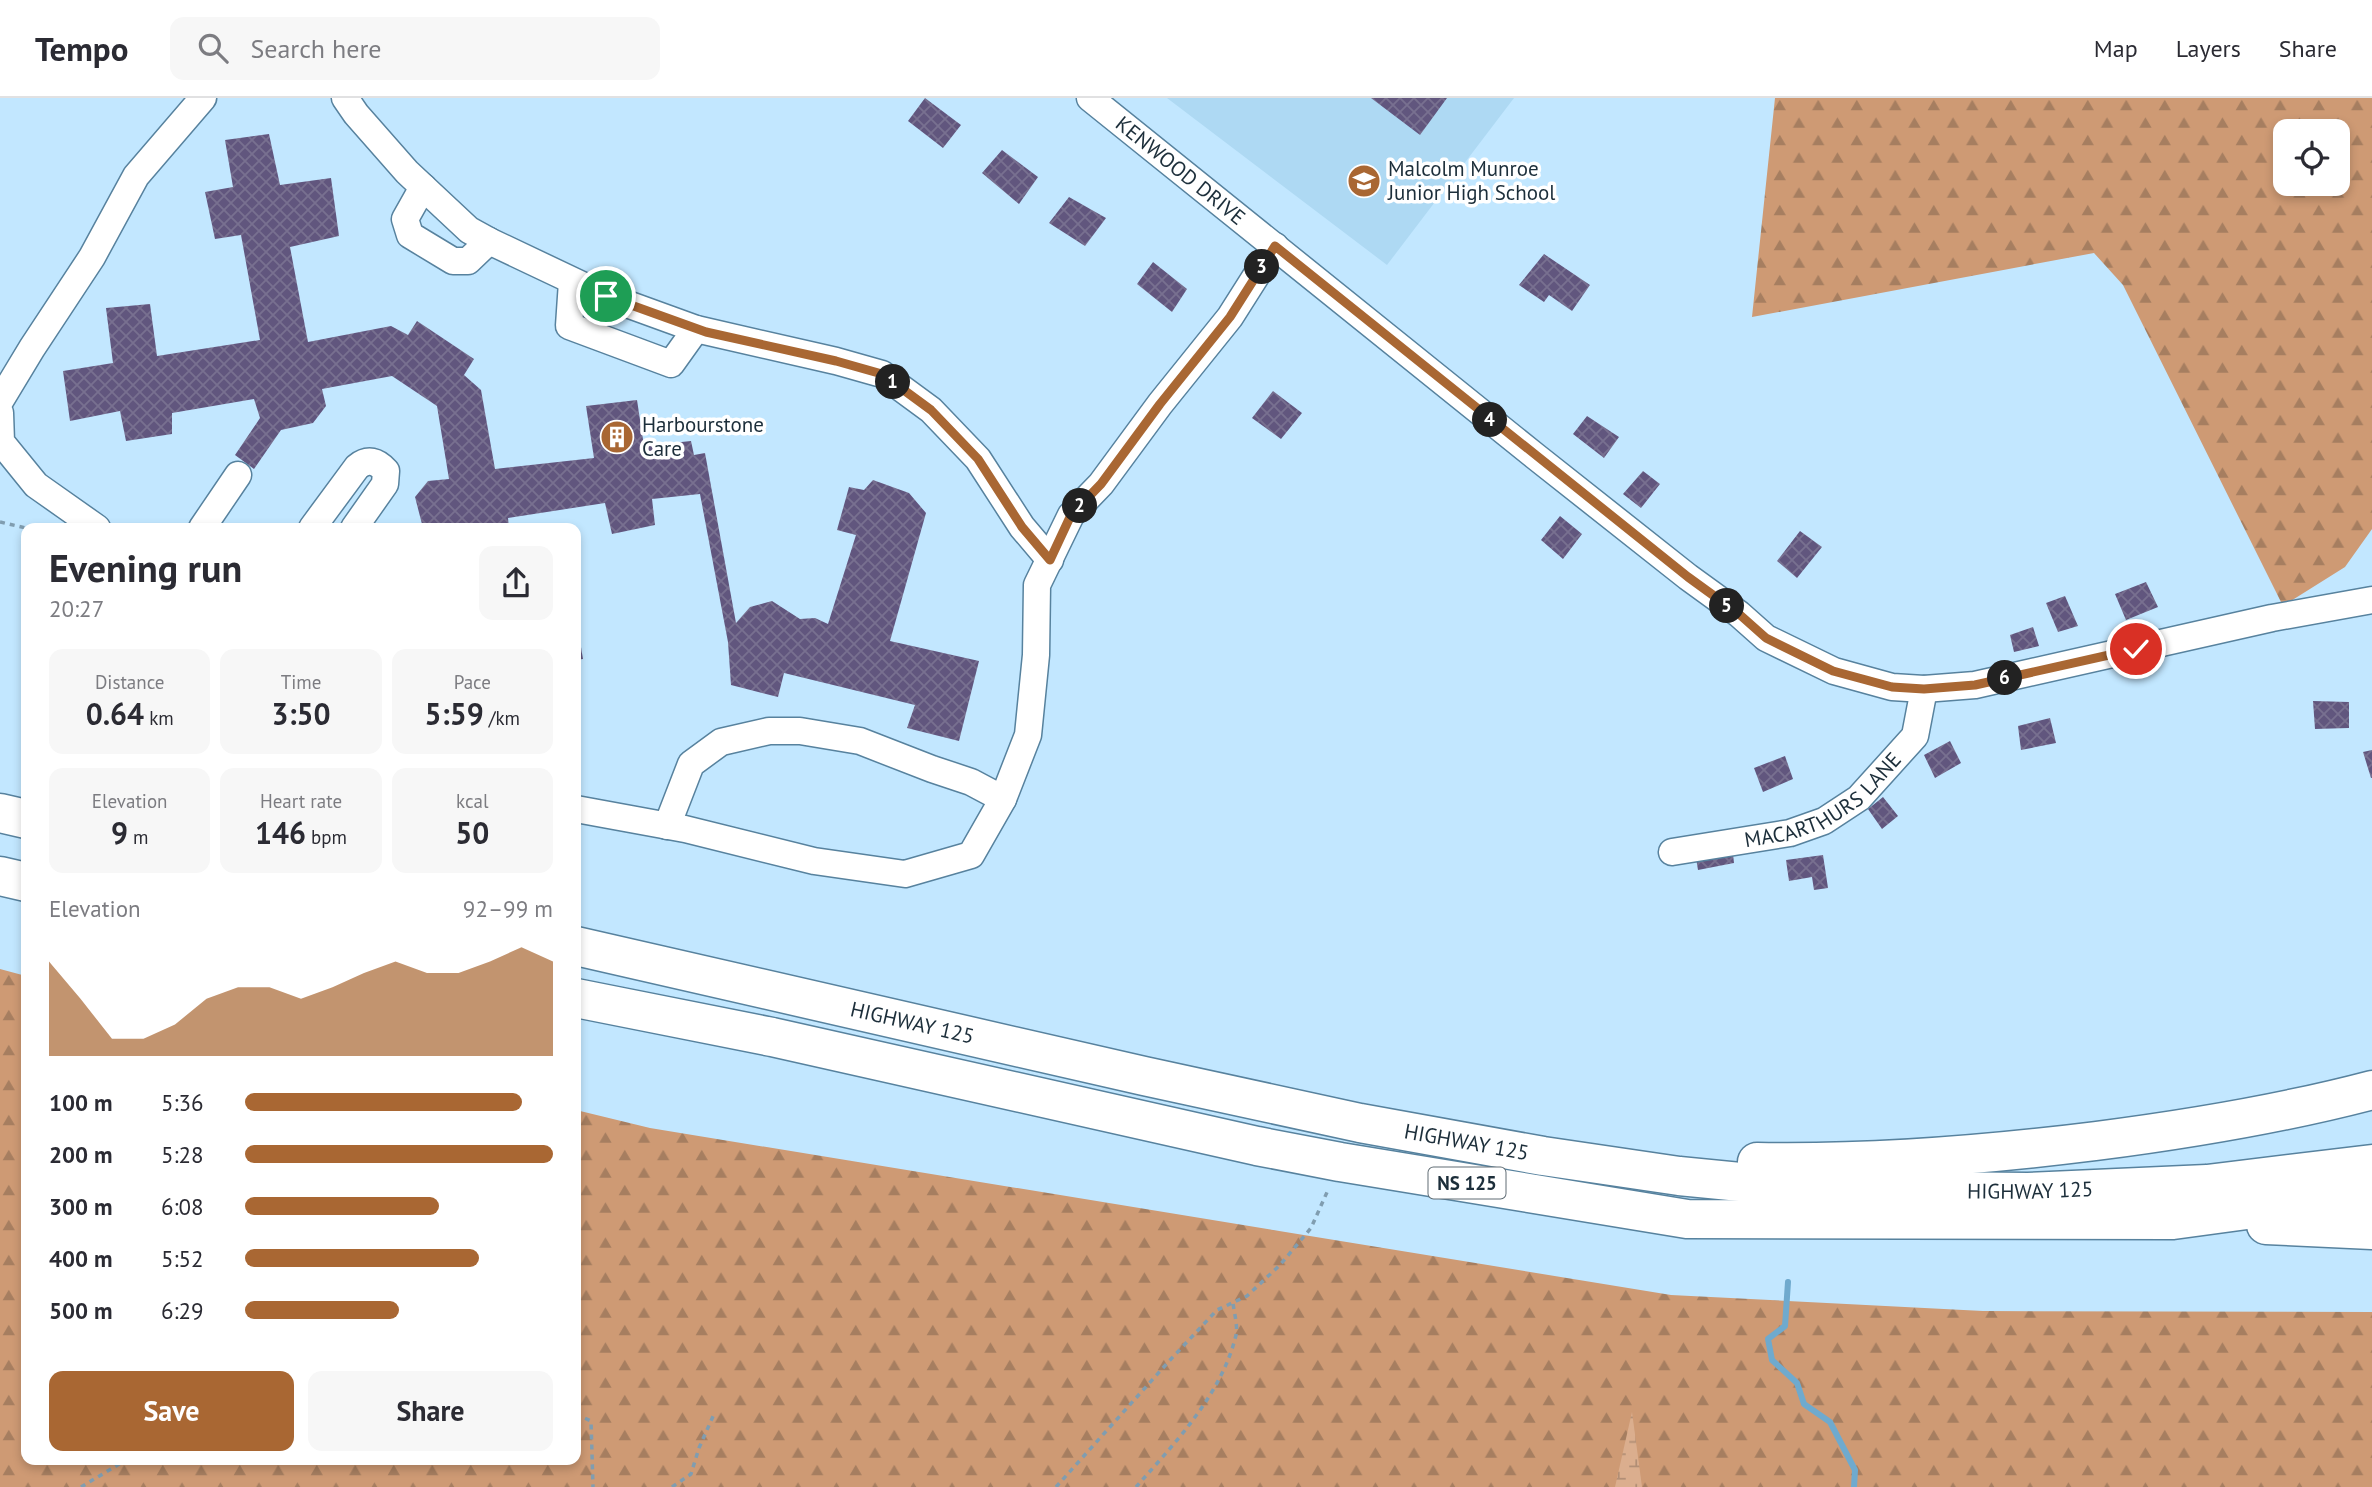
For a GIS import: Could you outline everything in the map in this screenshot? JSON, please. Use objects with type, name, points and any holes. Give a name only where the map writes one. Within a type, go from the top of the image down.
[{"type":"highway","points":[[0,813],[21,818]]},
{"type":"highway","points":[[0,876],[21,881]]},
{"type":"highway","name":"HIGHWAY 125","points":[[581,947],[1360,1123],[1451,1141],[1679,1175],[1844,1191],[2028,1192],[2110,1190],[2266,1179],[2372,1164]]},
{"type":"highway","name":"HIGHWAY 125","points":[[581,999],[772,1037],[1257,1146],[1687,1219],[2174,1220],[2372,1193]]},
{"type":"highway","points":[[1451,1141],[1739,1162],[1790,1163],[1909,1158],[2054,1146],[2183,1130],[2267,1115],[2372,1090]]},
{"type":"highway","points":[[2174,1220],[2372,1230]]},
{"type":"street","points":[[0,401],[92,257],[136,176],[203,98]]},
{"type":"street","points":[[345,98],[407,172],[469,230],[572,282],[696,329],[882,374],[931,410],[978,459],[1022,527],[1050,560]]},
{"type":"street","name":"KENWOOD DRIVE","points":[[1090,98],[1766,638],[1833,671],[1892,687],[1924,689],[1975,685],[2272,618],[2372,600]]},
{"type":"street","points":[[423,187],[405,219],[410,234],[453,261],[468,261],[489,240]]},
{"type":"street","points":[[581,810],[667,826],[814,861],[905,874],[971,855],[1003,799],[1028,735],[1036,655],[1037,585],[1071,515],[1101,484],[1160,404],[1230,317],[1275,246]]},
{"type":"street","points":[[572,282],[569,326],[671,364],[696,329]]},
{"type":"street","points":[[0,413],[1,442],[36,485],[90,523]]},
{"type":"street","points":[[316,523],[357,467],[362,462],[371,461],[386,471],[385,484],[358,523]]},
{"type":"street","points":[[205,523],[238,475]]},
{"type":"street","name":"MACARTHURS LANE","points":[[1672,852],[1790,833],[1808,828],[1839,813],[1859,798],[1914,736],[1924,689]]},
{"type":"street","points":[[667,826],[691,764],[721,742],[769,731],[800,731],[860,741],[971,782],[1003,799]]},
{"type":"path","points":[[0,522],[21,527]]},
{"type":"path","points":[[1056,1487],[1217,1310],[1247,1296],[1280,1265],[1311,1228],[1340,1162]]},
{"type":"path","points":[[1136,1487],[1175,1442],[1217,1383],[1237,1333],[1233,1303]]},
{"type":"path","points":[[672,1487],[691,1474],[714,1414]]},
{"type":"path","points":[[581,1416],[591,1421],[593,1487]]},
{"type":"path","points":[[81,1487],[118,1465]]},
{"type":"shaded area","name":"Malcolm Munroe Junior High School","points":[[1167,98],[1514,98],[1387,265]]},
{"type":"green space","points":[[1775,98],[2372,98],[2372,529],[2345,567],[2283,606],[2123,285],[2094,253],[1752,317]]},
{"type":"green space","points":[[0,969],[21,975],[21,1465],[581,1465],[581,1111],[650,1128],[1671,1295],[1983,1311],[2372,1312],[2372,1487],[0,1487]]},
{"type":"green space","points":[[1632,1412],[1642,1487],[1615,1487]]},
{"type":"building","points":[[925,98],[961,125],[943,148],[908,121]]},
{"type":"building","name":"Malcolm Munroe Junior High School","points":[[1371,98],[1447,98],[1420,135]]},
{"type":"building","name":"Harbourstone Care","points":[[269,134],[280,185],[331,178],[339,236],[290,247],[308,342],[391,326],[408,335],[417,321],[474,359],[464,375],[481,390],[495,469],[594,458],[586,406],[637,400],[644,446],[691,441],[694,455],[705,453],[736,623],[750,607],[772,601],[800,619],[815,618],[828,624],[856,535],[837,530],[849,487],[864,490],[873,480],[909,493],[926,513],[890,641],[979,661],[959,741],[907,728],[915,705],[784,673],[778,697],[731,685],[728,642],[700,494],[652,499],[655,525],[612,534],[605,503],[508,518],[508,523],[422,523],[415,497],[428,481],[449,479],[437,406],[392,376],[322,389],[326,406],[313,423],[281,430],[254,469],[235,455],[260,418],[254,399],[172,413],[172,434],[126,441],[120,411],[70,421],[63,371],[113,363],[106,308],[150,304],[157,356],[260,340],[241,235],[215,239],[205,192],[233,187],[225,140]]},
{"type":"building","points":[[1002,150],[1038,177],[1019,204],[982,173]]},
{"type":"building","points":[[1069,197],[1106,218],[1085,246],[1049,223]]},
{"type":"building","points":[[1544,254],[1590,285],[1572,311],[1549,295],[1544,302],[1519,285]]},
{"type":"building","points":[[1153,262],[1187,289],[1172,312],[1137,284]]},
{"type":"building","points":[[1273,391],[1302,413],[1281,439],[1252,418]]},
{"type":"building","points":[[1587,416],[1619,437],[1604,458],[1573,434]]},
{"type":"building","points":[[1643,471],[1660,484],[1641,508],[1623,494]]},
{"type":"building","points":[[1560,516],[1582,534],[1563,559],[1541,540]]},
{"type":"building","points":[[1800,531],[1822,547],[1797,578],[1777,561]]},
{"type":"building","points":[[2146,582],[2158,607],[2126,620],[2115,594]]},
{"type":"building","points":[[2065,596],[2078,626],[2058,632],[2046,603]]},
{"type":"building","points":[[2033,627],[2039,646],[2014,652],[2010,635]]},
{"type":"building","points":[[2313,701],[2349,702],[2349,728],[2315,729]]},
{"type":"building","points":[[2050,718],[2056,743],[2021,750],[2018,726]]},
{"type":"building","points":[[1950,741],[1961,763],[1935,778],[1924,755]]},
{"type":"building","points":[[2372,750],[2372,778],[2371,778],[2363,752]]},
{"type":"building","points":[[1785,756],[1793,779],[1763,792],[1754,768]]},
{"type":"building","points":[[1883,797],[1898,816],[1882,829],[1868,809]]},
{"type":"building","points":[[1732,845],[1734,863],[1698,870],[1695,852]]},
{"type":"building","points":[[1823,855],[1828,888],[1814,890],[1812,877],[1789,881],[1786,860]]},
{"type":"waterway","points":[[1788,1282],[1785,1326],[1768,1339],[1772,1360],[1797,1383],[1804,1404],[1830,1422],[1855,1470],[1854,1487]]},
{"type":"place","name":"Malcolm Munroe Junior High School","points":[[1364,181]]},
{"type":"place","name":"Harbourstone Care","points":[[617,437]]},
{"type":"route","points":[[606,296],[706,332],[882,374],[931,410],[978,459],[1022,527],[1050,560],[1071,515],[1101,484],[1160,404],[1230,317],[1275,246],[1766,638],[1833,671],[1892,687],[1954,688],[2136,649]]}]
